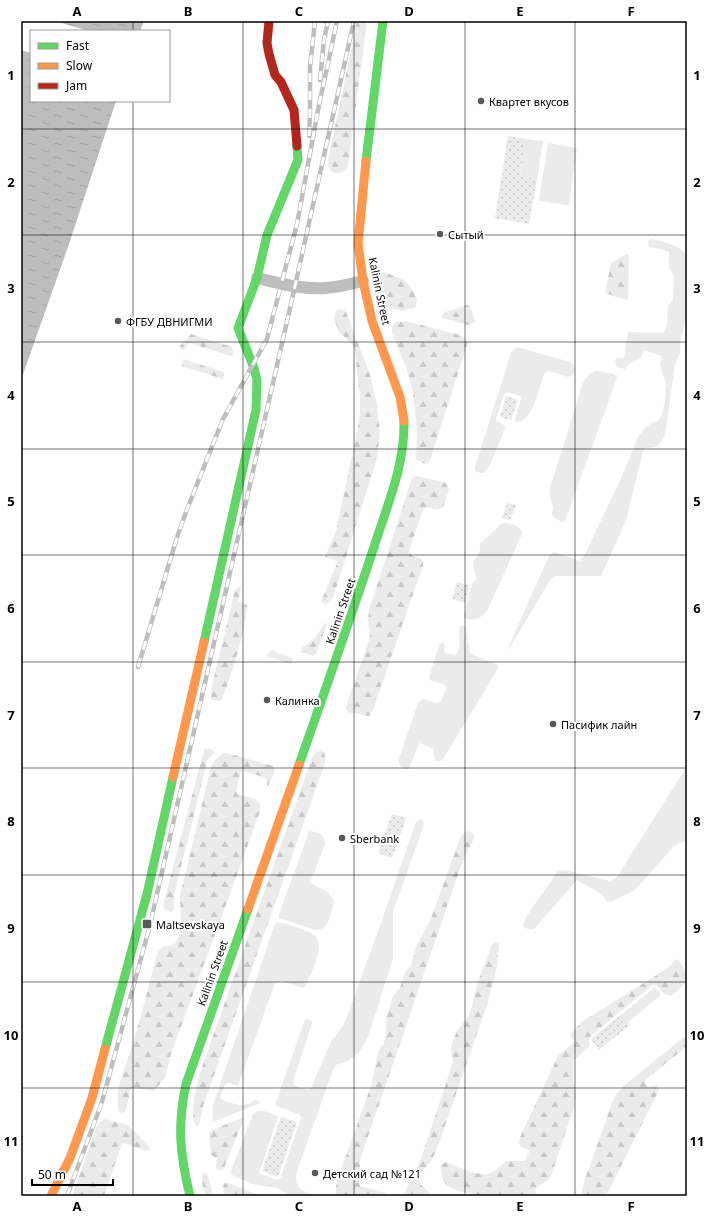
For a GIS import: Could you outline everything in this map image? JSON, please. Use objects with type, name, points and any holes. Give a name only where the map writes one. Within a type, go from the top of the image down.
[{"type":"street","points":[[51,1196],[70,1158],[82,1128],[95,1088],[147,894],[256,410],[258,392],[257,380],[254,368],[238,328],[257,278],[266,235],[298,160],[294,110],[281,82],[275,75],[269,54],[267,43],[269,21]]},
{"type":"street","name":"Kalinin Street","points":[[190,1196],[182,1162],[180,1140],[181,1109],[186,1084],[350,620],[400,465],[404,438],[404,421],[400,397],[372,321],[363,280],[358,243],[362,195],[383,21]]},
{"type":"street","points":[[257,278],[296,286],[325,288],[363,280]]},
{"type":"green space","points":[[357,21],[367,21],[348,165],[346,170],[340,173],[332,172],[328,166],[328,161]]},
{"type":"green space","points":[[508,136],[526,139],[520,176],[537,179],[529,224],[495,218]]},
{"type":"green space","points":[[526,139],[543,141],[537,179],[520,176]]},
{"type":"green space","points":[[548,143],[577,148],[569,205],[539,201]]},
{"type":"green space","points":[[650,239],[668,244],[684,252],[687,264],[687,317],[681,336],[680,353],[675,364],[665,435],[656,447],[645,448],[643,451],[626,520],[601,576],[556,576],[550,580],[511,646],[507,650],[549,556],[554,552],[580,561],[585,554],[619,483],[638,437],[651,423],[658,421],[662,414],[665,401],[666,384],[660,365],[662,356],[644,350],[641,357],[629,364],[625,369],[617,367],[615,362],[617,358],[624,358],[628,332],[662,333],[665,331],[668,306],[673,299],[674,276],[669,268],[669,252],[649,247],[648,241]]},
{"type":"green space","points":[[627,254],[629,255],[628,298],[625,300],[605,293],[611,263]]},
{"type":"green space","points":[[384,272],[404,280],[413,290],[417,299],[416,306],[414,308],[402,311],[382,306],[376,300],[371,281],[376,274]]},
{"type":"green space","points":[[468,305],[472,310],[475,322],[472,324],[469,325],[442,318],[441,316],[445,312]]},
{"type":"green space","points":[[341,309],[346,312],[370,375],[376,400],[380,432],[377,458],[333,597],[326,605],[321,602],[338,561],[325,557],[336,531],[358,428],[360,410],[355,351],[352,344],[339,332],[334,319],[336,311]]},
{"type":"green space","points":[[406,321],[460,335],[467,341],[430,460],[425,464],[416,459],[417,431],[413,392],[406,367],[392,333],[392,326],[396,322]]},
{"type":"green space","points":[[191,334],[232,347],[234,354],[231,356],[189,343],[184,350],[180,349],[180,346]]},
{"type":"green space","points":[[517,347],[570,362],[574,365],[575,370],[573,375],[568,377],[549,371],[545,373],[535,402],[523,420],[517,422],[515,420],[521,399],[520,396],[508,392],[504,394],[496,419],[504,425],[505,428],[491,463],[484,473],[480,473],[475,471],[475,467],[511,353]]},
{"type":"green space","points":[[183,359],[224,372],[224,377],[223,379],[182,366]]},
{"type":"green space","points":[[597,371],[614,374],[617,378],[565,521],[562,522],[552,515],[553,507],[549,491],[583,383],[588,375]]},
{"type":"green space","points":[[506,396],[518,400],[511,420],[500,417]]},
{"type":"green space","points":[[416,476],[446,483],[449,490],[443,507],[437,510],[427,507],[423,510],[409,550],[412,556],[420,558],[423,561],[423,565],[373,710],[369,716],[350,713],[347,711],[346,707],[370,637],[368,620],[369,610],[412,478]]},
{"type":"green space","points":[[507,503],[516,505],[510,520],[502,518]]},
{"type":"green space","points":[[506,523],[519,528],[522,534],[487,611],[477,619],[470,620],[464,618],[472,584],[476,579],[473,562],[480,552],[480,544],[501,524]]},
{"type":"green space","points":[[457,582],[470,586],[465,603],[452,599]]},
{"type":"green space","points":[[241,586],[238,602],[247,605],[244,628],[230,677],[222,700],[219,701],[211,699],[211,690],[235,590]]},
{"type":"green space","points":[[325,623],[327,624],[316,654],[313,656],[301,652],[302,648],[315,638]]},
{"type":"green space","points":[[461,626],[466,627],[470,653],[498,665],[498,669],[443,759],[439,762],[436,761],[434,757],[434,749],[419,743],[409,769],[403,769],[399,764],[399,759],[418,703],[423,699],[436,703],[440,702],[446,688],[445,685],[430,680],[429,677],[439,645],[443,642],[445,646],[445,653],[456,655],[460,643],[459,629]]},
{"type":"green space","points":[[272,650],[293,658],[291,664],[266,656]]},
{"type":"green space","points":[[206,748],[213,750],[214,752],[207,761],[174,895],[174,908],[172,912],[165,910],[163,906],[204,750]]},
{"type":"green space","points":[[317,751],[321,751],[325,754],[325,763],[203,1106],[199,1125],[197,1127],[194,1121],[193,1105],[203,1064],[312,758]]},
{"type":"green space","points":[[223,753],[273,766],[275,771],[268,786],[266,784],[266,778],[243,771],[241,772],[236,791],[237,794],[255,799],[260,804],[260,812],[171,1054],[165,1077],[154,1091],[133,1087],[130,1091],[126,1110],[124,1113],[119,1112],[118,1096],[120,1081],[138,1027],[158,951],[163,947],[174,945],[180,934],[180,896],[211,767],[214,761]]},
{"type":"green space","points":[[687,766],[687,840],[674,846],[634,891],[610,902],[607,901],[600,893],[577,880],[534,929],[528,929],[523,926],[526,917],[557,872],[562,870],[569,871],[610,881],[617,877]]},
{"type":"green space","points":[[392,814],[406,818],[392,858],[378,853]]},
{"type":"green space","points":[[421,819],[424,825],[393,911],[393,958],[369,1034],[358,1053],[348,1061],[336,1065],[333,1070],[297,1171],[296,1182],[300,1189],[318,1196],[291,1196],[277,1188],[252,1184],[232,1175],[231,1171],[253,1114],[262,1111],[278,1117],[259,1173],[276,1180],[280,1179],[301,1118],[300,1115],[276,1106],[276,1102],[305,1020],[312,1021],[312,1023],[293,1082],[297,1087],[309,1089],[311,1088],[331,1042],[345,1022],[416,822]]},
{"type":"green space","points":[[311,831],[323,836],[325,841],[311,880],[312,884],[328,892],[334,901],[328,923],[323,929],[319,930],[279,918],[279,914],[309,832]]},
{"type":"green space","points":[[467,831],[474,834],[474,838],[462,863],[360,1160],[360,1186],[385,1193],[386,1196],[336,1196],[337,1181],[372,1083],[378,1052],[384,1043],[386,1018],[393,996],[400,988],[405,973],[411,965],[417,944],[430,921],[461,836]]},
{"type":"green space","points":[[278,922],[311,933],[316,937],[319,950],[317,958],[311,974],[303,988],[282,981],[275,983],[238,1086],[228,1083],[225,1084],[220,1098],[238,1105],[246,1105],[254,1100],[260,1101],[260,1103],[213,1122],[213,1105],[275,924]]},
{"type":"green space","points":[[495,942],[499,944],[497,966],[488,1002],[436,1151],[431,1161],[419,1177],[420,1183],[431,1196],[403,1196],[421,1159],[453,1062],[451,1050],[452,1043],[457,1031],[470,1014],[478,981],[493,943]]},
{"type":"green space","points":[[676,959],[685,970],[686,983],[671,996],[665,994],[656,985],[653,985],[592,1035],[589,1039],[590,1046],[574,1060],[573,1080],[576,1096],[574,1107],[551,1176],[546,1182],[538,1186],[536,1189],[536,1196],[488,1196],[474,1194],[462,1192],[445,1183],[442,1177],[441,1165],[445,1162],[475,1173],[486,1174],[493,1172],[506,1161],[525,1161],[529,1150],[521,1147],[519,1143],[521,1135],[558,1056],[574,1041],[570,1035],[571,1033],[583,1021],[668,968]]},
{"type":"green space","points":[[655,987],[661,995],[628,1022],[622,1014]]},
{"type":"green space","points":[[622,1014],[630,1025],[599,1050],[591,1039]]},
{"type":"green space","points":[[684,1037],[687,1038],[686,1047],[645,1080],[647,1086],[657,1085],[659,1090],[606,1196],[581,1196],[584,1182],[616,1094]]},
{"type":"green space","points":[[281,1117],[297,1122],[278,1177],[262,1171]]},
{"type":"green space","points":[[243,1118],[224,1168],[222,1170],[218,1170],[216,1168],[217,1158],[211,1155],[209,1133],[212,1130]]},
{"type":"green space","points":[[105,1119],[128,1125],[151,1150],[145,1151],[122,1143],[104,1196],[72,1196],[96,1128],[99,1123]]},
{"type":"green space","points":[[203,1173],[206,1173],[208,1176],[213,1196],[206,1196],[202,1182]]},
{"type":"green space","points":[[225,1183],[261,1196],[225,1196],[223,1186]]},
{"type":"water","points":[[21,21],[144,21],[140,30],[30,30],[30,102],[116,102],[69,244],[21,380]]},
{"type":"pier","points":[[21,21],[55,21],[86,30],[30,30],[30,53],[21,50]]},
{"type":"railway","points":[[309,136],[310,67],[315,21]]},
{"type":"railway","points":[[320,80],[324,40],[328,21]]},
{"type":"railway","points":[[138,667],[186,512],[223,419],[267,339],[297,224],[318,110],[337,21]]},
{"type":"railway","points":[[67,1196],[102,1102],[150,925],[354,21]]},
{"type":"traffic: fast","points":[[366,161],[383,21]]},
{"type":"traffic: fast","points":[[204,642],[256,410],[257,380],[254,368],[238,328],[257,278],[267,235],[298,160],[297,146]]},
{"type":"traffic: fast","points":[[299,765],[356,602],[394,485],[402,453],[404,421]]},
{"type":"traffic: fast","points":[[105,1049],[147,894],[173,777]]},
{"type":"traffic: fast","points":[[190,1196],[184,1167],[181,1140],[181,1113],[186,1084],[248,909]]},
{"type":"traffic: slow","points":[[366,161],[358,243],[363,281],[372,321],[400,397],[404,421]]},
{"type":"traffic: slow","points":[[173,777],[204,642]]},
{"type":"traffic: slow","points":[[248,909],[299,765]]},
{"type":"traffic: slow","points":[[51,1196],[70,1158],[92,1098],[105,1049]]},
{"type":"traffic: jam","points":[[269,21],[267,43],[269,54],[275,75],[281,82],[294,110],[297,146]]},
{"type":"place","name":"Квартет вкусов","points":[[481,101]]},
{"type":"place","name":"Сытый","points":[[440,234]]},
{"type":"place","name":"ФГБУ ДВНИГМИ","points":[[118,321]]},
{"type":"place","name":"Калинка","points":[[267,700]]},
{"type":"place","name":"Пасифик лайн","points":[[553,724]]},
{"type":"place","name":"Sberbank","points":[[342,838]]},
{"type":"place","name":"Maltsevskaya","points":[[147,924]]},
{"type":"place","name":"Детский сад №121","points":[[315,1173]]}]
